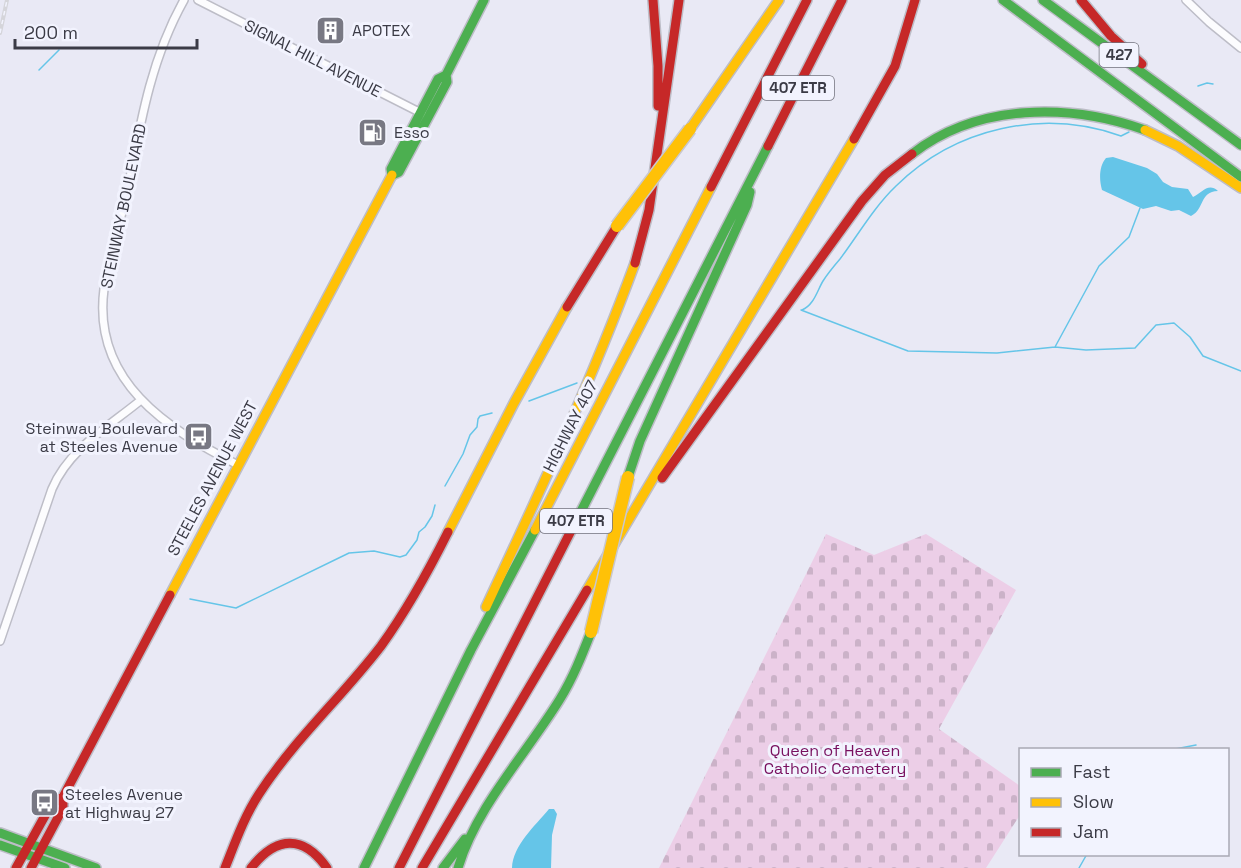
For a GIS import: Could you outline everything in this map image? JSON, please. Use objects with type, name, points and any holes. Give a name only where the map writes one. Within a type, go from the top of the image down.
[{"type":"main road","name":"STEELES AVENUE WEST","points":[[16,868],[32,854],[63,808],[63,796],[392,175],[391,169],[424,114],[438,79],[446,75],[484,0]]},
{"type":"main road","points":[[653,0],[660,137]]},
{"type":"main road","points":[[471,650],[478,622],[541,490],[610,328],[637,258],[649,210],[679,0]]},
{"type":"main road","points":[[225,868],[244,820],[258,794],[396,624],[442,544],[482,463],[547,342],[572,297],[617,226],[690,129],[779,0]]},
{"type":"main road","name":"HIGHWAY 407","points":[[364,868],[471,650],[529,542],[807,0]]},
{"type":"main road","name":"407 ETR","points":[[399,868],[842,0]]},
{"type":"main road","name":"427","points":[[1003,0],[1241,177]]},
{"type":"main road","name":"427","points":[[1043,0],[1241,145]]},
{"type":"main road","points":[[1081,0],[1111,36],[1194,111]]},
{"type":"main road","points":[[422,868],[726,358],[878,97],[895,66],[915,1]]},
{"type":"main road","points":[[634,511],[657,486],[862,201],[893,168],[925,145],[956,129],[992,116],[1028,110],[1081,112],[1154,133],[1185,150],[1241,188]]},
{"type":"main road","points":[[458,868],[483,814],[575,674],[591,632],[628,477],[640,441],[747,205],[753,175]]},
{"type":"main road","points":[[443,868],[483,814]]},
{"type":"main road","points":[[0,833],[32,854],[65,868]]},
{"type":"main road","points":[[251,868],[258,856],[273,846],[292,842],[305,846],[318,854],[327,868]]},
{"type":"main road","points":[[0,845],[96,868]]},
{"type":"street","name":"STEINWAY BOULEVARD","points":[[184,0],[163,42],[149,82],[102,307],[110,349],[129,386],[141,400],[174,428],[238,465]]},
{"type":"street","name":"SIGNAL HILL AVENUE","points":[[198,0],[424,114]]},
{"type":"street","points":[[1186,0],[1241,48]]},
{"type":"street","points":[[0,641],[52,489],[63,468],[90,439],[141,400]]},
{"type":"green space","name":"Queen of Heaven Catholic Cemetery","points":[[826,534],[874,555],[926,534],[1016,590],[939,729],[1019,785],[1019,817],[986,868],[659,868]]},
{"type":"water","points":[[1113,157],[1147,168],[1172,187],[1188,189],[1193,197],[1208,188],[1218,191],[1208,194],[1191,216],[1179,210],[1171,211],[1156,206],[1143,209],[1102,190],[1100,178],[1102,165],[1106,158]]},
{"type":"water","points":[[549,809],[554,809],[557,814],[552,835],[551,868],[512,868],[520,844]]},
{"type":"waterway","points":[[39,70],[59,50]]},
{"type":"waterway","points":[[1198,86],[1213,84]]},
{"type":"waterway","points":[[802,310],[812,301],[827,275],[888,194],[919,166],[945,150],[972,137],[1031,124],[1061,124],[1091,128],[1121,136],[1129,132]]},
{"type":"waterway","points":[[1055,347],[1099,266],[1129,237],[1140,208]]},
{"type":"waterway","points":[[801,310],[908,351],[997,353],[1055,347],[1086,350],[1135,348],[1156,325],[1174,323],[1190,337],[1203,356],[1241,371]]},
{"type":"waterway","points":[[529,401],[577,383]]},
{"type":"waterway","points":[[445,486],[463,454],[470,435],[477,427],[478,419],[480,416],[492,413]]},
{"type":"waterway","points":[[190,599],[236,608],[349,553],[374,551],[400,557],[406,555],[417,540],[419,532],[432,516],[435,505]]},
{"type":"waterway","points":[[1180,748],[1196,745]]},
{"type":"waterway","points":[[1079,868],[1086,856]]},
{"type":"railway","points":[[0,33],[7,0]]},
{"type":"traffic: fast","points":[[392,175],[399,172],[447,82],[446,75],[484,0]]},
{"type":"traffic: fast","points":[[1003,0],[1241,177]]},
{"type":"traffic: fast","points":[[1043,0],[1241,145]]},
{"type":"traffic: fast","points":[[392,175],[391,169],[438,79],[446,75]]},
{"type":"traffic: fast","points":[[912,154],[938,137],[966,125],[995,117],[1025,113],[1055,112],[1086,115],[1145,130]]},
{"type":"traffic: fast","points":[[575,523],[768,146]]},
{"type":"traffic: fast","points":[[628,477],[640,441],[747,205],[750,192]]},
{"type":"traffic: fast","points":[[364,868],[471,650],[535,530]]},
{"type":"traffic: fast","points":[[458,868],[466,845],[489,802],[565,691],[591,632]]},
{"type":"traffic: fast","points":[[0,833],[96,868]]},
{"type":"traffic: fast","points":[[443,868],[465,839]]},
{"type":"traffic: fast","points":[[0,845],[65,868]]},
{"type":"traffic: slow","points":[[690,129],[779,0]]},
{"type":"traffic: slow","points":[[617,226],[690,129]]},
{"type":"traffic: slow","points":[[1145,130],[1178,146],[1241,188]]},
{"type":"traffic: slow","points":[[587,590],[854,139]]},
{"type":"traffic: slow","points":[[170,595],[392,175]]},
{"type":"traffic: slow","points":[[535,530],[711,187]]},
{"type":"traffic: slow","points":[[486,607],[583,393],[635,263]]},
{"type":"traffic: slow","points":[[448,532],[514,403],[567,307]]},
{"type":"traffic: slow","points":[[591,632],[628,477]]},
{"type":"traffic: jam","points":[[653,0],[658,66],[658,106]]},
{"type":"traffic: jam","points":[[635,263],[649,210],[679,0]]},
{"type":"traffic: jam","points":[[711,187],[807,0]]},
{"type":"traffic: jam","points":[[768,146],[842,0]]},
{"type":"traffic: jam","points":[[854,139],[895,66],[915,0]]},
{"type":"traffic: jam","points":[[1081,0],[1111,36],[1142,64]]},
{"type":"traffic: jam","points":[[662,478],[862,201],[885,175],[912,154]]},
{"type":"traffic: jam","points":[[567,307],[617,226]]},
{"type":"traffic: jam","points":[[399,868],[575,523]]},
{"type":"traffic: jam","points":[[225,868],[244,821],[259,794],[287,755],[381,646],[400,619],[448,532]]},
{"type":"traffic: jam","points":[[422,868],[587,590]]},
{"type":"traffic: jam","points":[[31,868],[63,808],[63,797],[170,595]]},
{"type":"traffic: jam","points":[[16,868],[52,803],[63,797]]},
{"type":"traffic: jam","points":[[251,868],[270,850],[289,843],[309,849],[327,868]]},
{"type":"place","name":"APOTEX","points":[[331,30]]},
{"type":"place","name":"Esso","points":[[373,132]]},
{"type":"place","name":"Steinway Boulevard at Steeles Avenue","points":[[199,437]]},
{"type":"place","name":"Steeles Avenue at Highway 27","points":[[44,803]]}]
